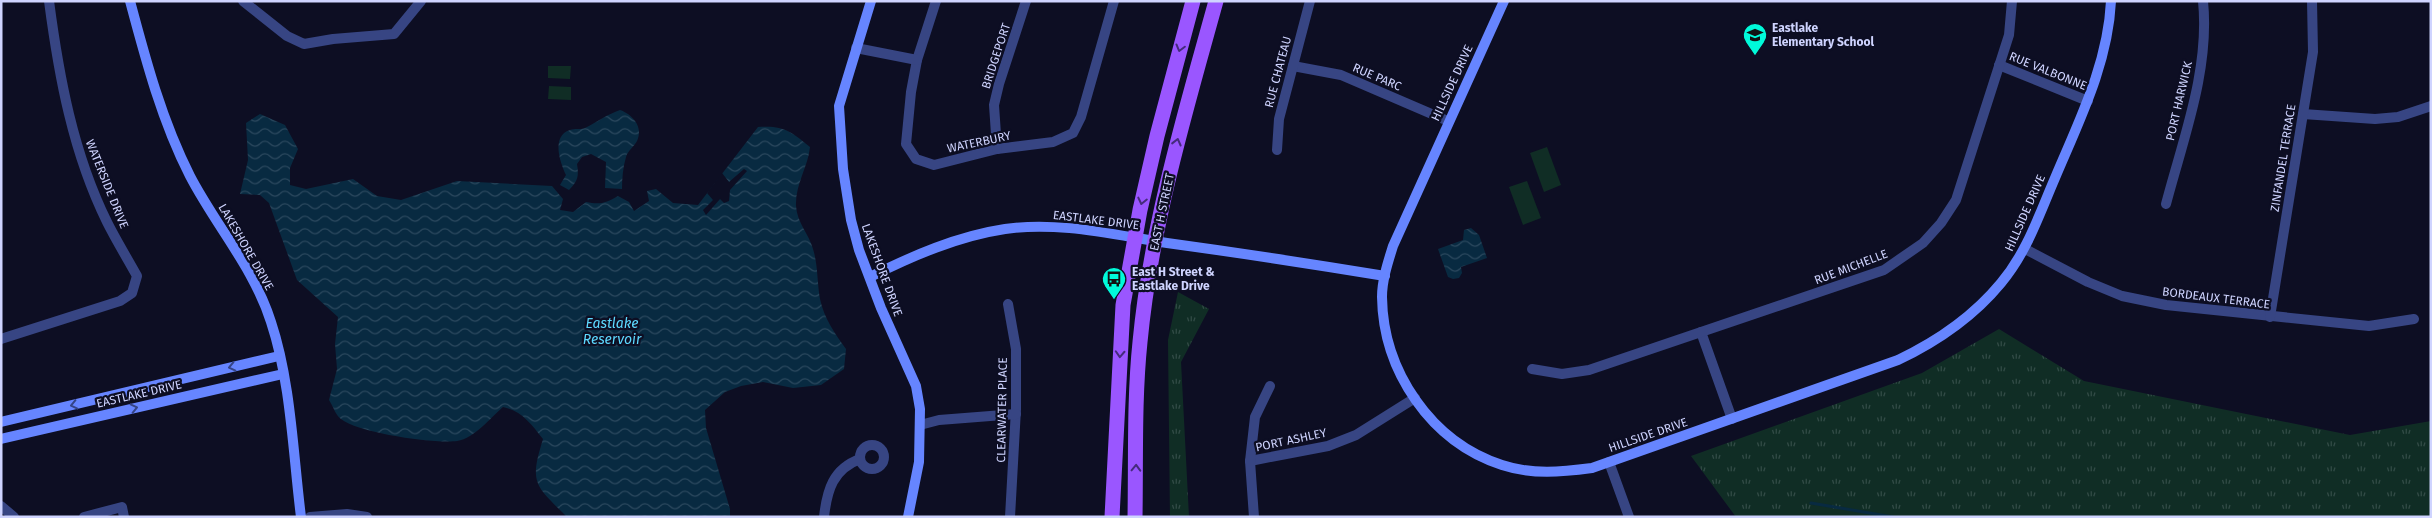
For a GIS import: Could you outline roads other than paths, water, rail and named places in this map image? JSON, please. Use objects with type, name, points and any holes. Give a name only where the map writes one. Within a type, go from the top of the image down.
[{"type":"main road","name":"EAST H STREET","points":[[1112,517],[1123,305],[1135,237],[1157,136],[1192,1]]},
{"type":"main road","name":"EAST H STREET","points":[[1134,517],[1140,343],[1156,241],[1180,130],[1216,1]]},
{"type":"street","name":"WATERSIDE DRIVE","points":[[1,339],[120,301],[132,292],[137,276],[107,222],[84,165],[70,122],[49,1]]},
{"type":"street","name":"LAKESHORE DRIVE","points":[[130,1],[157,99],[177,149],[191,178],[253,280],[272,323],[282,374],[301,517]]},
{"type":"street","points":[[243,1],[288,36],[304,44],[394,34],[421,1]]},
{"type":"street","name":"LAKESHORE DRIVE","points":[[871,1],[839,106],[839,114],[843,168],[851,220],[859,250],[881,308],[916,386],[920,409],[919,462],[908,517]]},
{"type":"street","name":"WATERBURY","points":[[936,1],[917,60],[911,92],[906,144],[912,155],[922,163],[934,165],[997,149],[1053,142],[1073,133],[1081,116],[1114,1]]},
{"type":"street","name":"BRIDGEPORT","points":[[997,149],[994,105],[1026,1]]},
{"type":"street","name":"RUE CHATEAU","points":[[1277,150],[1279,120],[1310,1]]},
{"type":"street","name":"HILLSIDE DRIVE","points":[[1504,1],[1393,246],[1384,276],[1382,298],[1387,338],[1399,374],[1434,423],[1452,439],[1472,452],[1503,465],[1552,472],[1592,468],[1898,360],[1929,344],[1960,323],[2002,282],[2025,250],[2088,101],[2102,58],[2110,23],[2111,1]]},
{"type":"street","name":"RUE MICHELLE","points":[[1532,369],[1562,374],[1589,370],[1884,270],[1923,243],[1941,223],[1956,200],[2009,35],[2012,1]]},
{"type":"street","name":"PORT HARWICK","points":[[2166,204],[2200,75],[2204,30],[2203,1]]},
{"type":"street","name":"ZINFANDEL TERRACE","points":[[2270,317],[2313,52],[2312,1]]},
{"type":"street","points":[[856,48],[917,60]]},
{"type":"street","name":"RUE VALBONNE","points":[[1999,65],[2088,101]]},
{"type":"street","name":"RUE PARC","points":[[1293,66],[1341,75],[1448,121]]},
{"type":"street","points":[[2303,114],[2374,119],[2398,117],[2431,106]]},
{"type":"street","name":"EASTLAKE DRIVE","points":[[870,278],[950,242],[1004,229],[1028,227],[1064,228],[1135,237],[1384,276]]},
{"type":"street","name":"BORDEAUX TERRACE","points":[[2025,250],[2088,282],[2122,296],[2174,306],[2369,326],[2414,319]]},
{"type":"street","name":"CLEARWATER PLACE","points":[[1008,304],[1016,349],[1016,414],[1010,517]]},
{"type":"street","points":[[1702,332],[1732,419]]},
{"type":"street","name":"EASTLAKE DRIVE","points":[[1,422],[279,356]]},
{"type":"street","name":"EASTLAKE DRIVE","points":[[1,440],[282,374]]},
{"type":"street","points":[[1254,517],[1250,461],[1255,417],[1270,386]]},
{"type":"street","name":"PORT ASHLEY","points":[[1250,461],[1328,446],[1356,435],[1415,398]]},
{"type":"street","points":[[920,425],[939,420],[1016,414]]},
{"type":"street","points":[[824,517],[826,495],[834,478],[843,467],[860,459]]},
{"type":"street","points":[[1609,462],[1629,517]]},
{"type":"street","points":[[1,506],[14,517]]},
{"type":"street","points":[[84,517],[122,507],[124,517]]},
{"type":"street","points":[[310,517],[347,514],[368,517]]},
{"type":"water","points":[[620,110],[636,122],[639,131],[637,141],[626,157],[622,189],[605,188],[606,162],[591,154],[582,157],[577,164],[577,178],[569,190],[560,185],[566,175],[561,163],[559,150],[559,143],[564,133],[572,129],[585,128]]},
{"type":"water","name":"Eastlake Reservoir","points":[[260,114],[285,125],[298,149],[290,168],[290,185],[306,189],[353,179],[377,196],[401,200],[457,181],[552,186],[563,199],[560,210],[573,212],[586,202],[603,203],[618,196],[629,202],[634,211],[649,201],[647,191],[656,189],[673,203],[698,205],[758,127],[774,127],[786,130],[810,147],[797,191],[796,206],[801,223],[813,249],[820,299],[824,313],[846,349],[844,369],[821,385],[793,388],[763,382],[741,386],[725,392],[705,410],[706,428],[730,509],[730,517],[567,517],[548,498],[538,483],[536,466],[543,439],[521,415],[503,407],[476,432],[457,441],[415,439],[379,433],[350,424],[339,418],[329,400],[337,369],[335,344],[338,317],[297,280],[269,203],[260,195],[240,194],[248,160],[246,123]]},
{"type":"water","points":[[1471,228],[1479,235],[1487,258],[1461,267],[1462,273],[1459,278],[1453,279],[1448,277],[1438,249],[1463,240],[1464,230]]},
{"type":"waterway","points":[[1811,503],[1893,517]]},
{"type":"place","name":"Eastlake Elementary School","points":[[1755,56]]},
{"type":"place","name":"East H Street & Eastlake Drive","points":[[1114,300]]}]
